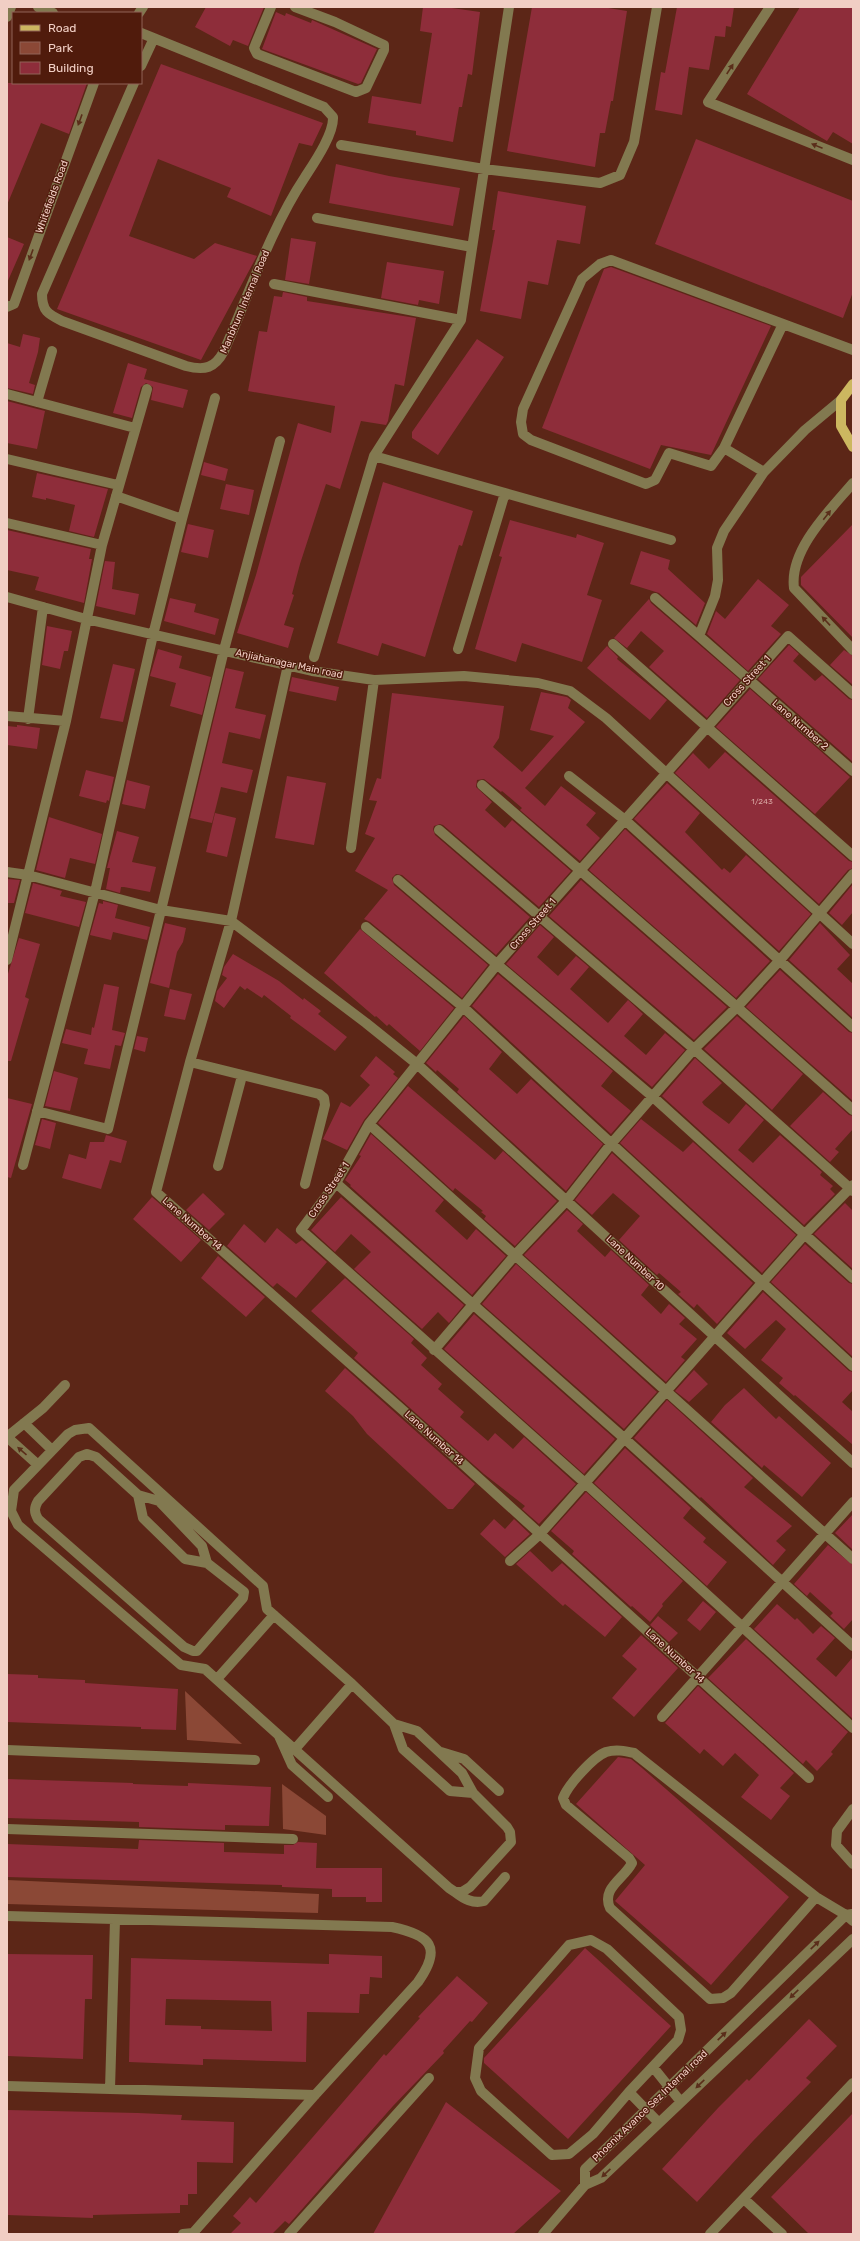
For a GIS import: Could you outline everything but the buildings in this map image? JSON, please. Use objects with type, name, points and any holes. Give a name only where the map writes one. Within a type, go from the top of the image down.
[{"type":"main road","points":[[853,384],[841,400],[841,426],[853,447]]},
{"type":"street","points":[[7,18],[11,7]]},
{"type":"street","points":[[38,7],[50,12]]},
{"type":"street","points":[[271,7],[254,48],[257,54],[356,92],[366,88],[384,50],[384,45],[335,22],[295,7]]},
{"type":"street","points":[[314,657],[374,456],[461,320],[509,7]]},
{"type":"street","points":[[342,145],[484,168],[600,183],[620,174],[634,142],[657,7]]},
{"type":"street","points":[[770,7],[708,102],[853,160]]},
{"type":"street","points":[[142,33],[154,38],[145,47],[142,61]]},
{"type":"street","name":"Manbhum Internal Road","points":[[134,84],[42,294],[42,306],[47,314],[62,321],[186,366],[195,368],[206,367],[218,362],[286,207],[316,162],[330,130],[333,117],[324,107],[154,38]]},
{"type":"street","name":"Whitefields Road","points":[[7,307],[14,304],[94,84]]},
{"type":"street","points":[[317,218],[472,247]]},
{"type":"street","points":[[783,324],[724,448],[711,466],[670,453],[655,480],[646,484],[531,440],[523,434],[521,422],[523,409],[582,279],[600,264],[611,260],[853,350]]},
{"type":"street","points":[[274,284],[461,320]]},
{"type":"street","points":[[37,402],[52,351]]},
{"type":"street","points":[[7,960],[10,941],[66,721],[102,545],[118,485],[147,389]]},
{"type":"street","points":[[7,394],[135,428]]},
{"type":"street","points":[[23,1165],[95,892],[153,635],[182,519],[215,398]]},
{"type":"street","points":[[699,636],[716,596],[718,580],[717,548],[724,531],[764,472],[805,430],[841,400]]},
{"type":"street","points":[[37,1111],[108,1129],[224,650],[280,441]]},
{"type":"street","points":[[724,448],[764,472]]},
{"type":"street","points":[[374,456],[671,540]]},
{"type":"street","points":[[7,459],[118,485]]},
{"type":"street","points":[[853,483],[808,539],[796,561],[792,574],[794,588],[853,650]]},
{"type":"street","points":[[458,649],[505,493]]},
{"type":"street","points":[[116,496],[182,519]]},
{"type":"street","points":[[7,523],[102,545]]},
{"type":"street","name":"Anjiahanagar Main road","points":[[7,597],[86,619],[288,664],[312,671],[374,680],[464,676],[538,682],[570,690],[606,718],[853,944]]},
{"type":"street","name":"Lane Number 2","points":[[655,598],[853,771]]},
{"type":"street","points":[[28,719],[43,607]]},
{"type":"street","name":"Cross Street 1","points":[[434,1350],[301,1230],[336,1183],[369,1124],[462,1007],[539,916],[625,820],[706,726],[788,636],[853,694]]},
{"type":"street","points":[[613,644],[853,856]]},
{"type":"street","points":[[288,664],[231,921],[190,1062],[319,1094],[324,1098],[325,1105],[305,1184]]},
{"type":"street","points":[[351,848],[374,680]]},
{"type":"street","points":[[7,716],[28,719],[66,721]]},
{"type":"street","points":[[569,776],[625,820],[853,1027]]},
{"type":"street","points":[[482,786],[737,1006],[853,1110]]},
{"type":"street","points":[[439,830],[694,1049],[852,1188],[806,1233],[540,1534],[510,1561]]},
{"type":"street","points":[[7,872],[28,875],[161,910],[231,921]]},
{"type":"street","points":[[853,874],[780,960],[694,1049],[611,1144],[567,1200],[516,1254],[475,1304],[434,1350],[585,1483],[741,1628],[853,1728]]},
{"type":"street","points":[[398,880],[653,1097],[806,1233],[853,1278]]},
{"type":"street","name":"Lane Number 10","points":[[231,921],[366,1022],[417,1064],[853,1463]]},
{"type":"street","points":[[366,927],[462,1007],[853,1366]]},
{"type":"street","name":"Lane Number 14","points":[[190,1062],[156,1192],[540,1534],[809,1778]]},
{"type":"street","points":[[218,1166],[242,1076]]},
{"type":"street","points":[[369,1124],[516,1254],[853,1559]]},
{"type":"street","points":[[336,1183],[475,1304],[853,1646]]},
{"type":"street","points":[[37,1464],[7,1437],[65,1385]]},
{"type":"street","points":[[24,1423],[51,1449]]},
{"type":"street","points":[[473,1793],[450,1791],[403,1749],[394,1724],[352,1684],[267,1609],[264,1586],[179,1515],[89,1428],[75,1430],[51,1449],[14,1490],[11,1511],[18,1525],[181,1665],[205,1669],[217,1679],[455,1892],[469,1900],[484,1901],[506,1876]]},
{"type":"street","points":[[138,1495],[143,1518],[185,1559],[207,1563],[240,1588],[245,1595],[197,1651],[193,1652],[184,1647],[38,1518],[34,1509],[35,1505],[79,1457],[87,1454],[96,1457],[138,1495],[159,1501],[179,1515],[202,1546],[207,1563]]},
{"type":"street","points":[[662,1717],[853,1502]]},
{"type":"street","points":[[87,1585],[99,1572]]},
{"type":"street","points":[[217,1679],[274,1615]]},
{"type":"street","points":[[295,1749],[352,1684]]},
{"type":"street","points":[[394,1724],[417,1731],[462,1773],[473,1793],[507,1827],[510,1832],[511,1842],[470,1887],[462,1892],[455,1892]]},
{"type":"street","points":[[279,1735],[292,1765],[328,1797]]},
{"type":"street","points":[[7,1750],[255,1760]]},
{"type":"street","points":[[816,1897],[731,1993],[723,1998],[710,1999],[610,1908],[606,1900],[607,1893],[632,1863],[629,1858],[566,1805],[563,1798],[566,1790],[599,1756],[608,1752],[621,1750],[634,1753],[816,1897],[851,1917]]},
{"type":"street","points":[[439,1752],[464,1759],[499,1791]]},
{"type":"street","points":[[853,1809],[837,1831],[836,1845],[853,1864]]},
{"type":"street","points":[[7,1829],[293,1839]]},
{"type":"street","points":[[7,1916],[392,1927],[415,1932],[428,1942],[432,1956],[429,1968],[418,1982],[189,2234]]},
{"type":"street","name":"Phoenix Avance Sez Internal road","points":[[851,1917],[585,2169],[585,2185],[601,2178],[853,1939]]},
{"type":"street","points":[[110,2089],[114,1920]]},
{"type":"street","points":[[591,1940],[607,1949],[679,2017],[681,2030],[678,2040],[629,2092],[593,2134],[569,2154],[552,2155],[481,2091],[475,2078],[479,2048],[569,1945],[591,1940]]},
{"type":"street","points":[[652,2067],[681,2102]]},
{"type":"street","points":[[290,2234],[429,2078]]},
{"type":"street","points":[[710,2234],[853,2083]]},
{"type":"street","points":[[7,2086],[315,2095]]},
{"type":"street","points":[[629,2092],[659,2123]]},
{"type":"street","points":[[543,2234],[585,2185]]},
{"type":"street","points":[[744,2199],[782,2234]]},
{"type":"green space","points":[[185,1691],[242,1744],[187,1740]]},
{"type":"green space","points":[[282,1784],[326,1816],[326,1835],[283,1829]]},
{"type":"green space","points":[[7,1880],[319,1894],[318,1913],[7,1904]]}]
